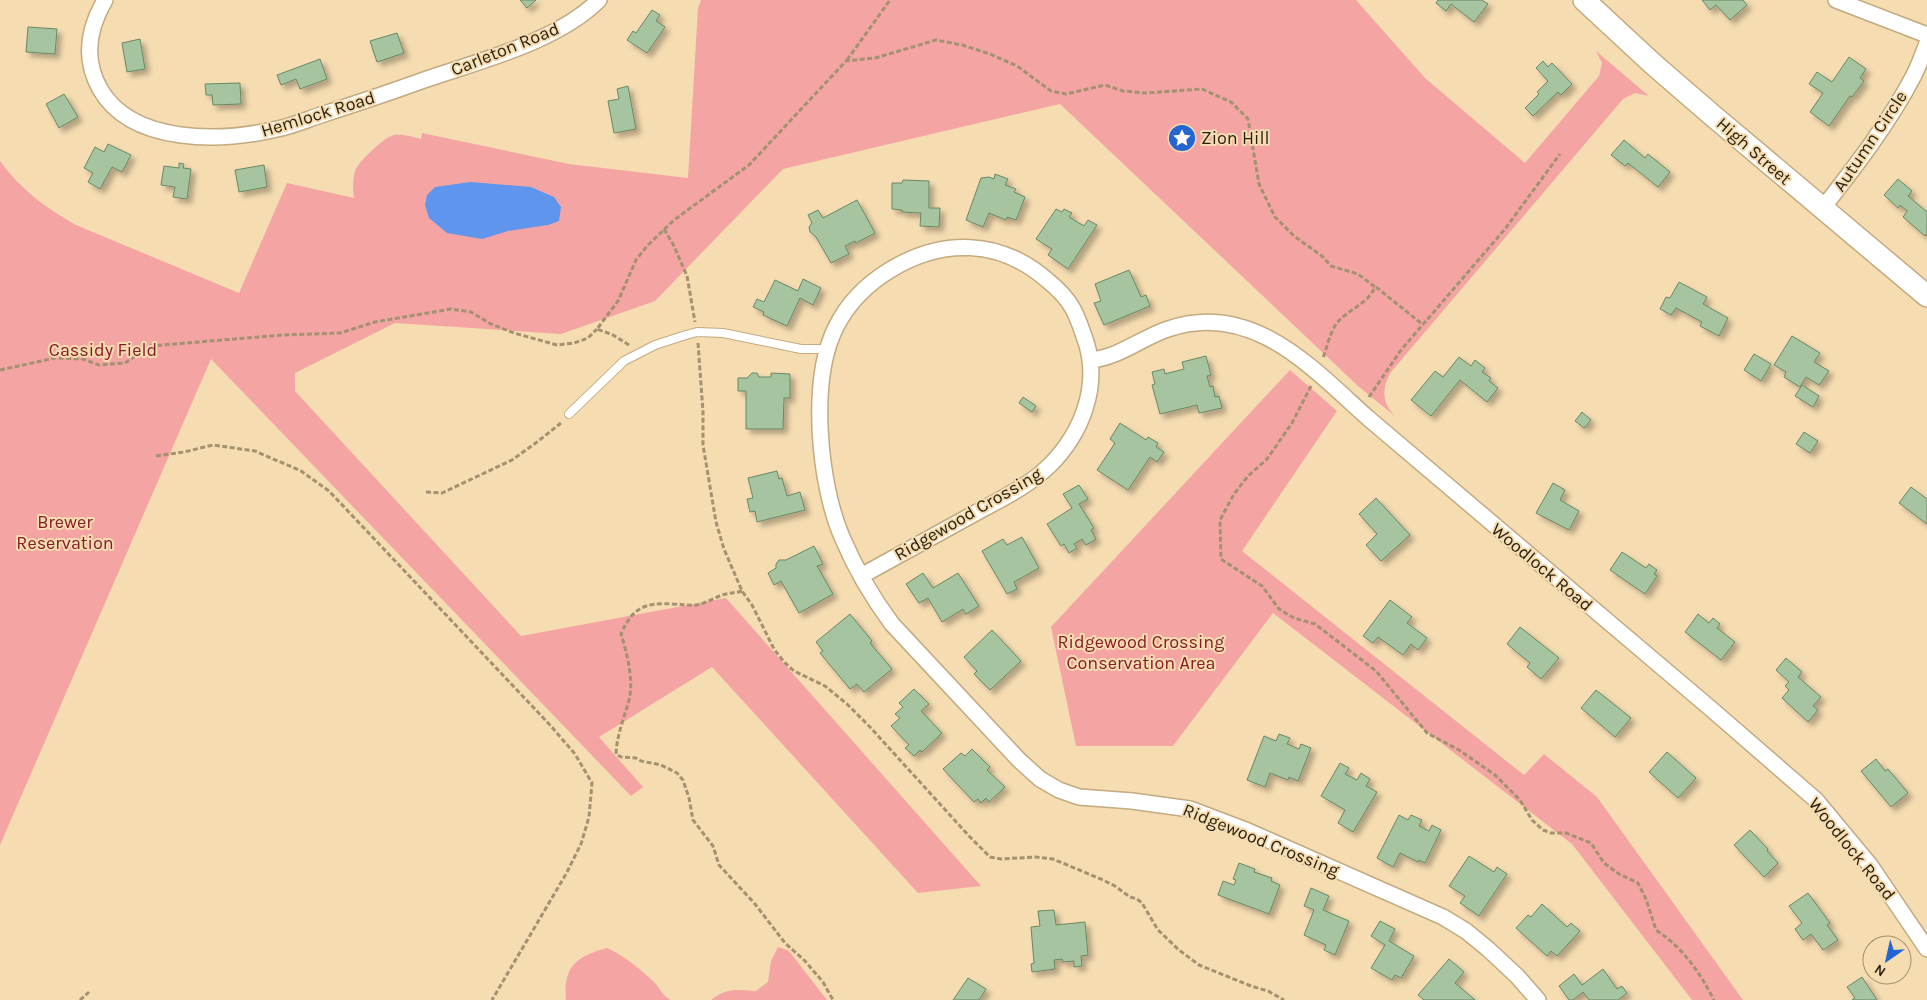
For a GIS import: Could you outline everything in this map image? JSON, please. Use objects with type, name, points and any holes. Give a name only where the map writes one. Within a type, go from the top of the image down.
[{"type":"main road","name":"High Street","points":[[1584,0],[1653,64],[1927,296]]},
{"type":"street","name":"Hemlock Road","points":[[105,0],[92,29],[89,59],[92,73],[104,96],[120,112],[139,123],[162,131],[200,137],[249,135],[278,129],[433,77]]},
{"type":"street","name":"Carleton Road","points":[[433,77],[532,41],[568,24],[599,0]]},
{"type":"street","points":[[1836,0],[1927,35]]},
{"type":"street","name":"Autumn Circle","points":[[1822,209],[1853,169],[1891,113],[1914,75],[1927,43]]},
{"type":"street","name":"Ridgewood Crossing","points":[[861,576],[1031,481],[1048,468],[1062,453],[1076,432],[1084,414],[1090,388],[1091,360],[1080,325],[1073,309],[1059,290],[1032,267],[1012,256],[986,248],[949,248],[918,256],[899,264],[859,293],[836,328],[827,349],[822,370],[820,420],[823,464],[827,486],[841,536],[861,576],[892,624],[1019,760],[1040,778],[1059,790],[1079,797],[1132,801],[1190,809],[1382,890],[1443,917],[1466,932],[1518,976],[1538,1000]]},
{"type":"street","name":"Woodlock Road","points":[[1091,360],[1106,358],[1168,329],[1189,324],[1214,322],[1255,330],[1279,343],[1318,373],[1522,550],[1816,800],[1870,865],[1927,949]]},
{"type":"lane","points":[[569,414],[624,361],[655,345],[697,332],[723,333],[802,349],[827,349]]},
{"type":"path","points":[[0,370],[55,358],[83,359],[99,365],[125,363],[150,346],[283,335],[340,333],[375,322],[451,309],[471,312],[491,324],[520,335],[558,345],[574,343],[588,338],[618,301],[636,260],[647,246],[674,220],[749,165],[846,61],[890,0]]},
{"type":"path","points":[[846,61],[875,58],[936,40],[962,45],[990,54],[1017,66],[1051,91],[1066,94],[1105,86],[1123,91],[1146,93],[1202,89],[1231,102],[1248,119],[1259,184],[1275,216],[1294,236],[1322,256],[1331,266],[1358,274],[1422,324]]},
{"type":"path","points":[[1360,411],[1401,350],[1505,229],[1560,154]]},
{"type":"path","points":[[664,229],[687,276],[697,332],[701,373],[703,445],[716,522],[724,548],[742,591],[752,605],[774,649],[784,662],[794,671],[825,686],[847,704],[990,857],[1001,859],[1036,857],[1053,859],[1103,880],[1115,886],[1130,898],[1137,899],[1142,903],[1158,930],[1179,950],[1199,965],[1250,986],[1268,991],[1284,1000]]},
{"type":"path","points":[[1376,287],[1371,296],[1346,314],[1335,326],[1318,373],[1292,423],[1267,459],[1248,476],[1234,494],[1220,520],[1221,559],[1262,586],[1279,609],[1294,618],[1315,624],[1376,670],[1427,733],[1459,750],[1495,775],[1520,800],[1532,820],[1543,830],[1551,833],[1566,833],[1590,843],[1604,863],[1619,874],[1638,883],[1646,899],[1656,930],[1689,958],[1714,1000]]},
{"type":"path","points":[[597,329],[613,335],[638,353]]},
{"type":"path","points":[[426,492],[442,493],[512,460],[537,442],[569,414]]},
{"type":"path","points":[[156,456],[213,445],[255,451],[301,471],[329,491],[550,724],[575,754],[592,783],[590,817],[581,844],[566,874],[492,1000]]},
{"type":"path","points":[[742,591],[723,595],[699,604],[642,607],[633,613],[621,634],[630,679],[630,699],[617,739],[616,754],[621,757],[636,758],[641,761],[661,765],[677,773],[683,780],[693,820],[713,846],[718,866],[755,904],[785,942],[806,961],[823,982],[834,1000]]},
{"type":"path","points":[[80,1000],[89,992]]},
{"type":"green space","points":[[701,0],[1356,0],[1425,78],[1525,163],[1599,76],[1602,63],[1596,51],[1649,96],[1635,93],[1623,99],[1391,372],[1384,390],[1384,396],[1388,407],[1396,417],[1358,386],[1060,104],[783,169],[655,301],[561,334],[395,323],[295,373],[295,391],[521,636],[726,598],[981,886],[918,893],[712,667],[599,737],[643,787],[631,796],[211,359],[0,845],[0,161],[34,197],[76,225],[239,293],[287,183],[354,198],[355,170],[377,146],[393,136],[405,135],[421,139],[422,133],[569,164],[688,178],[698,8]]},
{"type":"green space","name":"Ridgewood Crossing Conservation Area","points":[[1290,370],[1337,411],[1242,551],[1524,775],[1544,754],[1597,797],[1743,1000],[1692,1000],[1572,844],[1273,613],[1173,746],[1076,746],[1051,627]]},
{"type":"green space","points":[[778,947],[789,951],[827,1000],[711,1000],[727,991],[756,991],[768,982],[771,961]]},
{"type":"green space","points":[[607,948],[638,968],[671,1000],[566,1000],[567,979],[574,964],[588,955]]},
{"type":"water","points":[[470,182],[531,187],[554,197],[561,207],[559,221],[548,225],[508,231],[482,239],[447,233],[429,218],[425,205],[427,195],[435,187]]},
{"type":"building","points":[[520,0],[536,0],[527,8]]},
{"type":"building","points":[[1438,0],[1482,0],[1488,4],[1474,22],[1451,4],[1446,11],[1436,3]]},
{"type":"building","points":[[1702,0],[1743,0],[1747,5],[1730,20],[1716,5],[1710,10]]},
{"type":"building","points":[[652,10],[660,15],[656,21],[665,27],[647,53],[627,40],[633,31],[636,33]]},
{"type":"building","points":[[28,27],[57,29],[55,54],[26,52]]},
{"type":"building","points":[[397,33],[404,53],[377,62],[370,41]]},
{"type":"building","points":[[140,39],[145,69],[127,72],[122,43]]},
{"type":"building","points":[[1849,57],[1866,69],[1860,78],[1864,81],[1852,97],[1850,96],[1829,126],[1810,112],[1823,93],[1809,84],[1817,72],[1832,82]]},
{"type":"building","points":[[320,59],[327,79],[300,89],[296,79],[281,85],[277,75]]},
{"type":"building","points":[[1543,61],[1548,67],[1552,63],[1572,84],[1561,95],[1558,92],[1533,116],[1525,108],[1539,94],[1537,92],[1548,81],[1536,68]]},
{"type":"building","points":[[240,83],[241,104],[213,105],[212,95],[206,95],[205,84]]},
{"type":"building","points":[[628,86],[636,129],[614,133],[608,101],[619,99],[617,89]]},
{"type":"building","points":[[64,94],[78,117],[59,128],[46,104]]},
{"type":"building","points":[[1624,140],[1645,158],[1648,154],[1670,172],[1658,187],[1628,163],[1625,166],[1611,155]]},
{"type":"building","points":[[108,144],[131,155],[122,172],[112,167],[100,189],[88,182],[93,173],[84,168],[95,147],[104,152]]},
{"type":"building","points":[[179,163],[184,164],[183,168],[191,169],[187,199],[173,197],[175,187],[161,185],[164,166],[179,168]]},
{"type":"building","points":[[264,165],[267,187],[239,192],[235,170]]},
{"type":"building","points":[[995,174],[1008,179],[1005,185],[1016,189],[1014,192],[1025,197],[1016,220],[1007,217],[1006,220],[989,213],[983,227],[966,220],[981,178],[989,177],[994,179]]},
{"type":"building","points":[[1898,179],[1912,191],[1908,196],[1927,212],[1927,233],[1925,236],[1903,217],[1907,211],[1900,205],[1898,208],[1884,195]]},
{"type":"building","points":[[903,180],[929,181],[929,208],[940,208],[939,227],[920,226],[921,213],[902,212],[902,210],[892,209],[892,183],[902,183]]},
{"type":"building","points":[[857,200],[875,233],[856,243],[855,241],[845,246],[849,254],[831,263],[816,237],[810,232],[809,227],[812,223],[808,215],[818,210],[823,218]]},
{"type":"building","points":[[1056,209],[1062,212],[1064,209],[1072,213],[1069,217],[1084,226],[1088,220],[1097,225],[1068,269],[1048,255],[1052,249],[1036,239]]},
{"type":"building","points":[[1129,270],[1141,297],[1146,295],[1150,306],[1104,325],[1094,303],[1101,301],[1095,284]]},
{"type":"building","points":[[803,279],[821,288],[813,305],[800,298],[787,326],[763,315],[764,312],[753,307],[757,299],[764,302],[775,280],[798,291]]},
{"type":"building","points":[[1679,282],[1707,297],[1703,304],[1728,318],[1719,336],[1700,326],[1702,322],[1676,308],[1671,315],[1660,309],[1666,297],[1670,298]]},
{"type":"building","points":[[1792,336],[1820,353],[1814,362],[1829,371],[1819,385],[1806,377],[1800,387],[1784,377],[1786,372],[1774,365]]},
{"type":"building","points":[[1754,354],[1771,364],[1761,381],[1744,370]]},
{"type":"building","points":[[1206,356],[1211,375],[1207,376],[1210,387],[1213,386],[1215,397],[1219,396],[1222,408],[1199,413],[1197,405],[1160,414],[1152,385],[1155,384],[1152,372],[1164,369],[1165,374],[1184,369],[1182,362]]},
{"type":"building","points":[[1459,357],[1471,366],[1475,360],[1485,368],[1482,372],[1491,378],[1489,381],[1498,388],[1487,402],[1460,380],[1431,416],[1411,400],[1435,371],[1443,377]]},
{"type":"building","points":[[752,373],[757,373],[759,377],[771,377],[771,373],[790,374],[790,398],[784,398],[783,429],[746,429],[746,391],[738,391],[738,378],[747,378]]},
{"type":"building","points":[[1802,385],[1819,396],[1813,407],[1795,396]]},
{"type":"building","points":[[1023,397],[1036,406],[1032,412],[1019,403]]},
{"type":"building","points":[[1582,412],[1591,420],[1584,428],[1575,421]]},
{"type":"building","points":[[1120,423],[1146,440],[1148,437],[1158,443],[1156,447],[1164,452],[1157,462],[1150,457],[1128,490],[1097,470],[1115,443],[1110,439]]},
{"type":"building","points":[[1804,432],[1818,441],[1810,453],[1796,444]]},
{"type":"building","points":[[777,471],[779,479],[782,478],[787,496],[800,492],[805,510],[757,522],[755,511],[750,512],[747,499],[753,498],[748,478]]},
{"type":"building","points":[[1553,483],[1565,490],[1560,500],[1579,511],[1569,530],[1536,513]]},
{"type":"building","points":[[1079,485],[1088,499],[1079,504],[1094,528],[1091,530],[1096,539],[1086,545],[1082,539],[1074,544],[1077,548],[1069,553],[1064,544],[1061,546],[1047,524],[1072,508],[1063,494]]},
{"type":"building","points":[[1911,487],[1927,499],[1927,524],[1899,503]]},
{"type":"building","points":[[1376,498],[1410,535],[1381,561],[1366,545],[1377,534],[1359,514]]},
{"type":"building","points":[[1022,537],[1039,568],[1014,582],[1017,589],[1007,594],[982,551],[1003,539],[1007,545]]},
{"type":"building","points":[[814,546],[823,564],[817,566],[833,594],[799,613],[781,581],[774,585],[768,573],[776,568],[779,560],[786,560]]},
{"type":"building","points":[[1622,552],[1646,568],[1649,564],[1657,570],[1654,574],[1657,576],[1645,594],[1610,570]]},
{"type":"building","points":[[923,573],[933,588],[958,573],[979,606],[966,614],[963,609],[942,622],[928,598],[919,603],[906,584]]},
{"type":"building","points":[[1390,600],[1412,617],[1407,623],[1427,638],[1418,650],[1411,644],[1403,655],[1378,637],[1373,643],[1363,636]]},
{"type":"building","points":[[850,614],[872,641],[870,643],[892,669],[864,692],[857,684],[850,689],[820,653],[823,651],[816,642]]},
{"type":"building","points":[[1698,614],[1709,623],[1713,618],[1720,624],[1717,628],[1735,642],[1721,660],[1685,632]]},
{"type":"building","points":[[1520,627],[1559,658],[1541,679],[1527,667],[1530,663],[1507,644]]},
{"type":"building","points":[[992,630],[1021,661],[990,690],[974,674],[977,671],[964,657]]},
{"type":"building","points":[[1786,658],[1802,672],[1798,677],[1821,697],[1813,706],[1818,710],[1808,722],[1782,698],[1789,690],[1785,686],[1789,682],[1776,670]]},
{"type":"building","points":[[914,689],[929,704],[921,711],[942,733],[922,752],[920,750],[914,756],[905,748],[909,745],[891,726],[900,718],[895,714],[903,707],[899,703]]},
{"type":"building","points":[[1596,690],[1631,718],[1615,737],[1581,708]]},
{"type":"building","points":[[1279,734],[1290,738],[1287,744],[1299,749],[1301,744],[1311,748],[1298,781],[1289,777],[1288,780],[1270,773],[1265,787],[1247,780],[1264,736],[1276,741]]},
{"type":"building","points":[[972,749],[990,767],[987,770],[1005,787],[989,802],[986,798],[981,803],[978,799],[974,802],[943,769],[961,753],[965,756]]},
{"type":"building","points":[[1667,752],[1696,778],[1678,798],[1649,772]]},
{"type":"building","points":[[1876,759],[1885,771],[1888,769],[1908,793],[1891,807],[1861,771]]},
{"type":"building","points":[[1340,763],[1349,768],[1345,774],[1357,780],[1361,773],[1370,779],[1366,786],[1377,792],[1353,832],[1338,823],[1345,810],[1321,796]]},
{"type":"building","points":[[1399,815],[1408,820],[1411,815],[1422,820],[1419,826],[1429,831],[1432,825],[1441,830],[1425,863],[1419,860],[1418,862],[1400,853],[1393,867],[1377,858]]},
{"type":"building","points":[[1750,830],[1778,863],[1764,877],[1734,845]]},
{"type":"building","points":[[1469,856],[1494,872],[1497,867],[1507,874],[1479,916],[1460,903],[1465,896],[1449,886]]},
{"type":"building","points":[[1239,863],[1255,869],[1254,872],[1272,878],[1271,881],[1280,885],[1269,914],[1218,895],[1223,881],[1234,885],[1236,880],[1233,879]]},
{"type":"building","points":[[1311,888],[1329,896],[1323,910],[1349,921],[1335,955],[1324,950],[1326,945],[1304,935],[1314,910],[1304,906]]},
{"type":"building","points":[[1808,893],[1830,923],[1827,925],[1838,940],[1823,950],[1811,934],[1803,940],[1795,929],[1802,923],[1789,906]]},
{"type":"building","points":[[1542,904],[1567,927],[1571,923],[1580,931],[1557,956],[1551,951],[1547,956],[1516,928],[1528,915],[1531,917]]},
{"type":"building","points":[[1054,910],[1056,925],[1085,922],[1088,955],[1081,956],[1082,966],[1074,967],[1074,961],[1063,962],[1062,959],[1054,960],[1055,969],[1032,972],[1031,964],[1034,963],[1031,927],[1040,926],[1038,911]]},
{"type":"building","points":[[1380,921],[1395,929],[1389,941],[1414,956],[1401,978],[1395,975],[1392,980],[1371,968],[1385,945],[1371,936]]},
{"type":"building","points":[[1449,959],[1464,972],[1455,983],[1475,1000],[1424,1000],[1418,995]]},
{"type":"building","points":[[1603,969],[1617,989],[1622,986],[1627,993],[1618,1000],[1589,1000],[1583,992],[1573,1000],[1569,1000],[1559,986],[1574,974],[1582,985]]},
{"type":"building","points":[[1862,977],[1862,985],[1867,985],[1877,1000],[1852,1000],[1855,998],[1847,987]]},
{"type":"building","points":[[968,978],[986,989],[979,1000],[953,1000]]},
{"type":"place","name":"Zion Hill","points":[[1182,138]]},
{"type":"park label","name":"Cassidy Field","points":[[103,350]]},
{"type":"park label","name":"Brewer Reservation","points":[[65,532]]}]
